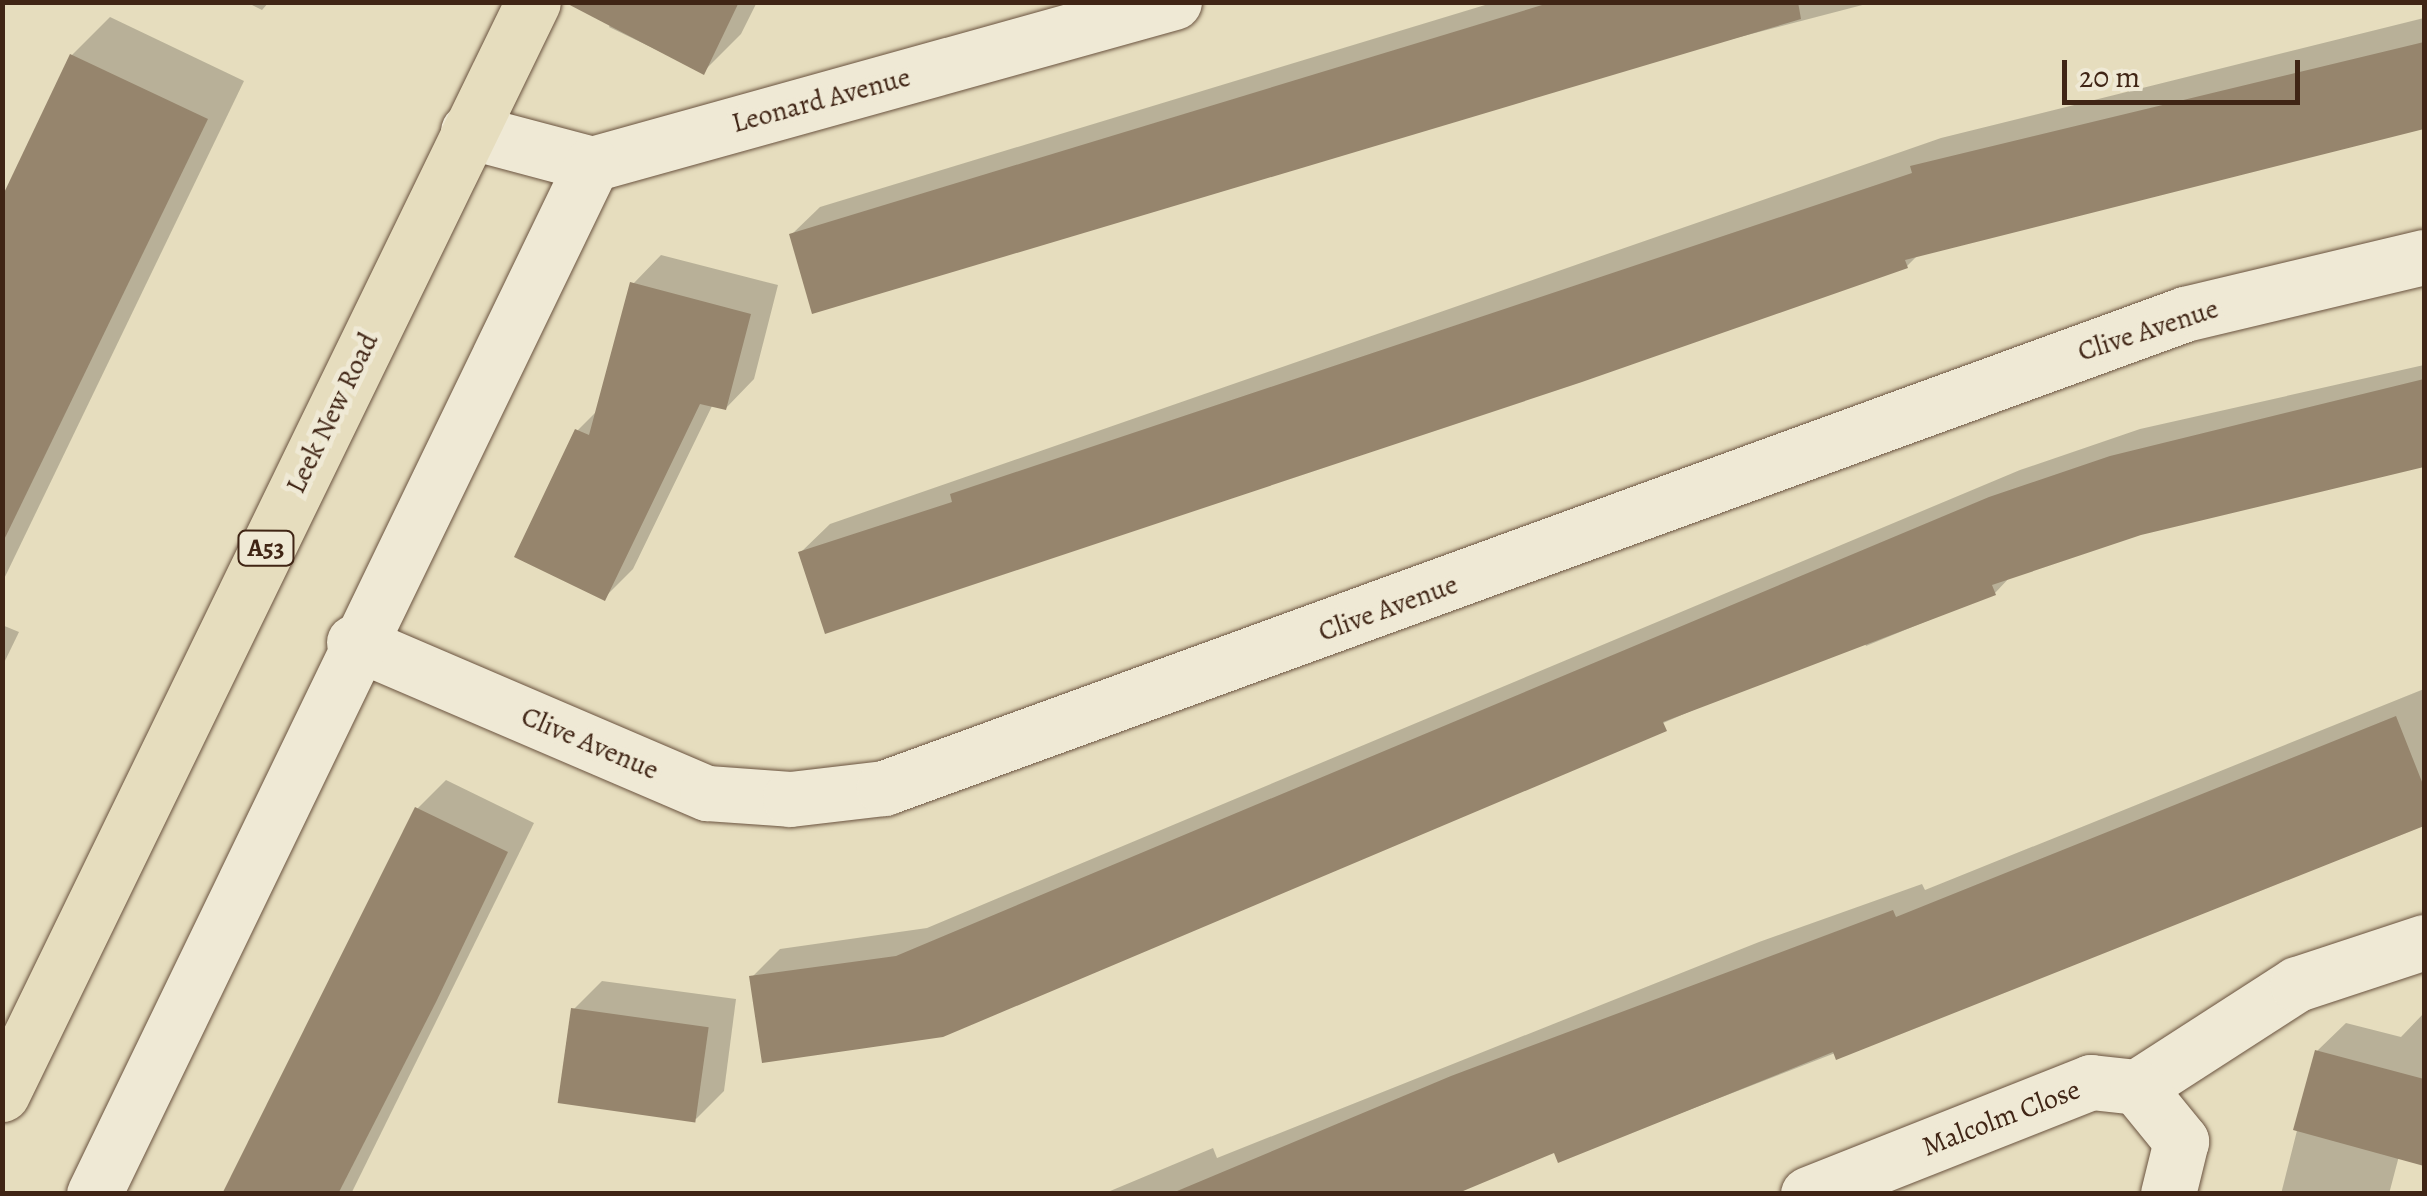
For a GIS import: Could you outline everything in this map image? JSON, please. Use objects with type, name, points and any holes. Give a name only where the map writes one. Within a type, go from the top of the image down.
[{"type":"highway","name":"Leek New Road","points":[[2,1094],[533,2]]},
{"type":"street","name":"Leonard Avenue","points":[[592,164],[1174,2]]},
{"type":"street","points":[[94,1194],[354,642],[592,164],[468,131]]},
{"type":"street","name":"Clive Avenue","points":[[354,642],[707,793],[790,799],[884,788],[2184,314],[2424,256]]},
{"type":"street","points":[[2168,1194],[2181,1141],[2137,1087],[2296,984],[2424,942]]},
{"type":"street","name":"Malcolm Close","points":[[1808,1194],[2091,1082],[2137,1087]]},
{"type":"building","points":[[564,2],[739,2],[704,75]]},
{"type":"building","points":[[1552,2],[1798,2],[1801,19],[812,314],[789,234]]},
{"type":"building","points":[[2424,42],[2424,129],[1905,260],[1908,268],[1582,382],[825,634],[798,552],[952,502],[950,494],[1912,173],[1910,166]]},
{"type":"building","points":[[70,54],[208,119],[2,544],[2,197]]},
{"type":"building","points":[[630,282],[751,314],[726,410],[700,404],[605,601],[514,557],[575,429],[589,435]]},
{"type":"building","points":[[2424,379],[2424,467],[2141,535],[1992,585],[1996,595],[1663,722],[1667,731],[943,1037],[762,1063],[749,976],[896,956],[1989,497],[2110,456]]},
{"type":"building","points":[[2396,716],[2424,787],[2424,826],[1836,1060],[1833,1052],[1558,1163],[1554,1153],[1456,1194],[1170,1194],[1451,1076],[1893,910],[1896,917]]},
{"type":"building","points":[[415,807],[508,852],[436,1002],[338,1194],[222,1194]]},
{"type":"building","points":[[571,1008],[709,1027],[695,1122],[558,1103]]},
{"type":"building","points":[[2315,1050],[2424,1079],[2424,1166],[2293,1130]]}]
